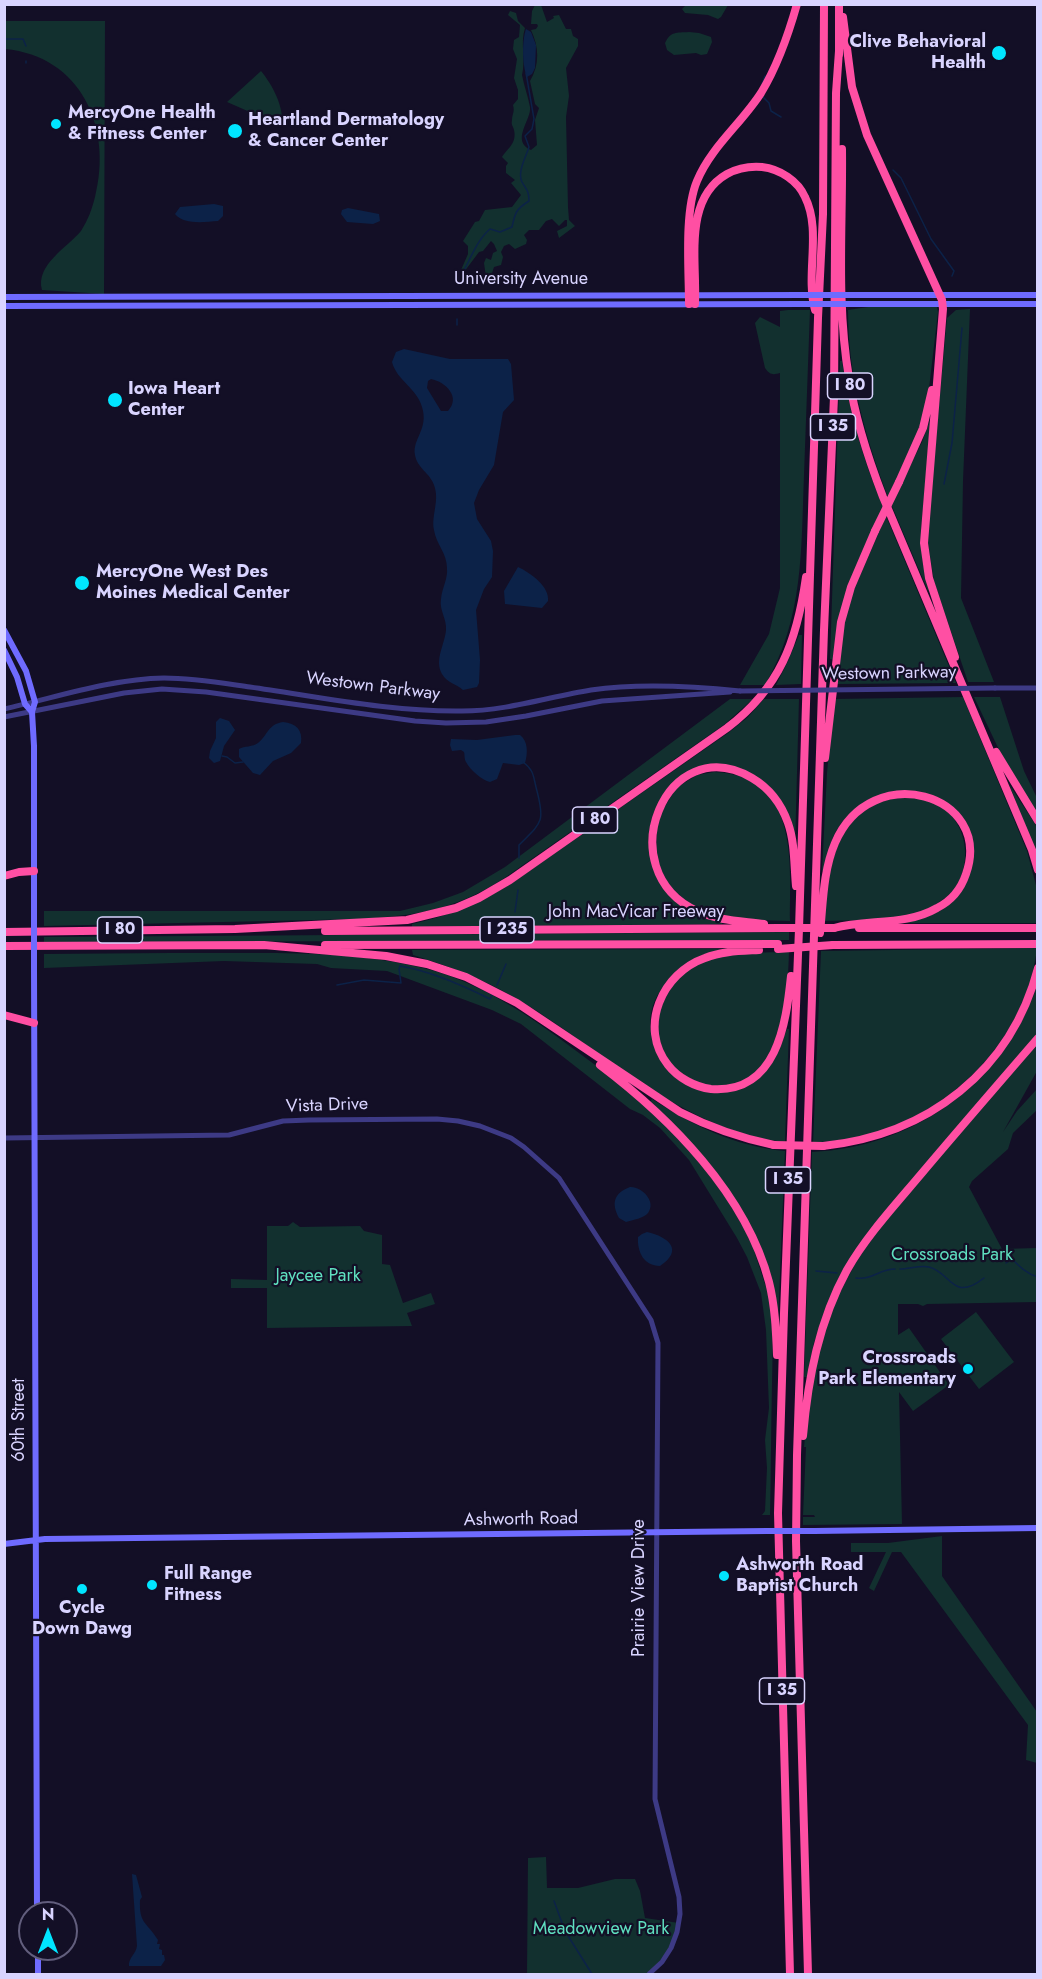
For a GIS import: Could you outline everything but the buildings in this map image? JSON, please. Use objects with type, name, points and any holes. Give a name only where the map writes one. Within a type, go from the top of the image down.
[{"type":"highway","points":[[692,299],[690,218],[696,183],[720,143],[742,119],[760,93],[787,40],[797,4]]},
{"type":"highway","name":"I 80","points":[[4,932],[235,929],[397,921],[456,908],[510,880],[727,728],[754,705],[778,673],[789,649],[804,589],[812,526],[824,156],[824,4]]},
{"type":"highway","points":[[840,4],[852,87],[858,111],[941,300],[924,543],[929,578],[968,700]]},
{"type":"highway","name":"I 80","points":[[840,4],[844,332],[852,396],[871,464],[883,496],[1032,850],[1038,870]]},
{"type":"highway","name":"I 35","points":[[808,1974],[796,1514],[824,630],[834,408],[836,93],[839,51]]},
{"type":"highway","points":[[692,299],[697,216],[699,205],[705,194],[712,184],[731,171],[749,166],[766,168],[791,179],[805,196],[809,207],[812,223],[811,294],[818,318]]},
{"type":"highway","points":[[819,803],[841,622],[854,577],[923,428],[929,407],[940,340]]},
{"type":"highway","name":"I 35","points":[[790,1974],[778,1573],[781,1408],[812,526]]},
{"type":"highway","points":[[976,719],[984,727],[1003,766],[1038,821]]},
{"type":"highway","points":[[779,928],[711,917],[687,905],[664,884],[654,862],[652,843],[654,825],[663,799],[682,779],[696,772],[710,769],[731,770],[754,779],[773,795],[785,814],[791,835],[799,929]]},
{"type":"highway","points":[[812,999],[828,864],[834,844],[849,819],[874,801],[890,795],[906,794],[919,795],[938,801],[958,818],[968,841],[968,868],[958,891],[949,901],[917,917],[894,921],[853,923],[834,928]]},
{"type":"highway","points":[[4,876],[34,871]]},
{"type":"highway","name":"John MacVicar Freeway","points":[[235,929],[388,931],[1038,928]]},
{"type":"highway","name":"John MacVicar Freeway","points":[[264,945],[778,947],[1038,944]]},
{"type":"highway","name":"I 80","points":[[4,946],[264,945],[386,956],[427,964],[478,983],[516,1003],[680,1112],[703,1124],[726,1133],[774,1145],[823,1146],[862,1141],[908,1125],[944,1104],[969,1084],[986,1066],[1015,1026],[1026,1004],[1038,968]]},
{"type":"highway","points":[[778,947],[704,958],[689,965],[669,984],[658,1002],[654,1030],[660,1053],[667,1064],[681,1077],[701,1087],[718,1089],[741,1084],[765,1067],[773,1056],[783,1033],[792,969],[798,952]]},
{"type":"highway","points":[[4,1015],[34,1023]]},
{"type":"highway","points":[[565,1035],[665,1119],[703,1161],[745,1225],[761,1260],[773,1300],[781,1408]]},
{"type":"highway","points":[[796,1514],[809,1381],[825,1320],[848,1270],[877,1227],[1038,1038]]},
{"type":"main road","name":"University Avenue","points":[[4,306],[692,299],[803,295],[853,295],[1038,304]]},
{"type":"main road","name":"University Avenue","points":[[4,297],[692,299],[853,304],[1038,296]]},
{"type":"main road","points":[[4,630],[26,671],[35,702]]},
{"type":"main road","points":[[4,650],[17,677],[25,704],[32,712]]},
{"type":"main road","name":"60th Street","points":[[35,702],[32,712],[34,746],[38,1901]]},
{"type":"main road","name":"Ashworth Road","points":[[4,1544],[36,1540],[1038,1528]]},
{"type":"street","name":"Westown Parkway","points":[[4,709],[104,684],[162,678],[203,680],[373,705],[456,711],[515,706],[581,692],[614,688],[679,686],[741,691],[1038,688]]},
{"type":"street","name":"Westown Parkway","points":[[4,717],[124,693],[180,690],[415,721],[466,723],[506,720],[602,701],[714,695],[741,691]]},
{"type":"street","name":"Vista Drive","points":[[4,1138],[229,1135],[283,1121],[309,1120],[458,1121],[496,1131],[524,1146],[559,1178],[581,1211]]},
{"type":"street","name":"Prairie View Drive","points":[[581,1211],[600,1244],[651,1320],[657,1336],[655,1798],[679,1897],[680,1914],[671,1948],[662,1962],[649,1974]]},
{"type":"green space","points":[[535,5],[541,5],[547,22],[554,18],[553,16],[559,15],[566,29],[571,29],[573,36],[578,39],[578,46],[566,68],[569,96],[566,117],[568,207],[569,220],[575,226],[559,238],[557,231],[567,226],[567,220],[559,226],[552,219],[546,221],[539,230],[529,230],[524,235],[527,240],[526,244],[515,249],[509,244],[504,246],[501,252],[503,257],[501,265],[494,267],[492,273],[486,277],[484,263],[486,258],[491,260],[493,253],[497,251],[494,244],[491,241],[483,251],[479,252],[464,272],[461,270],[468,254],[468,246],[463,241],[485,210],[512,207],[521,195],[511,183],[515,180],[506,173],[508,163],[502,157],[515,135],[512,123],[513,105],[518,99],[514,78],[517,59],[513,49],[514,40],[519,37],[520,25],[508,15],[510,11],[516,13],[518,21],[525,28],[522,75],[530,112],[523,130],[522,141],[531,150],[537,145],[535,120],[539,108],[535,104],[530,81],[536,68],[537,56],[536,43],[531,30],[538,26],[531,24]]},
{"type":"green space","points":[[686,5],[728,5],[718,19],[708,15],[685,13],[682,9]]},
{"type":"green space","points":[[5,21],[105,21],[104,294],[42,290],[43,272],[54,257],[81,231],[90,214],[99,171],[99,146],[94,122],[85,100],[72,81],[54,65],[31,55],[5,49]]},
{"type":"green space","points":[[689,32],[711,37],[712,42],[707,54],[674,55],[667,50],[665,43],[669,36],[674,33]]},
{"type":"green space","points":[[261,71],[277,97],[282,126],[227,102]]},
{"type":"green space","points":[[868,307],[937,307],[938,312],[928,397],[921,426],[888,497],[865,429],[851,358],[848,310]]},
{"type":"green space","points":[[970,309],[961,598],[994,682],[968,682],[934,581],[927,537],[947,318],[956,310]]},
{"type":"green space","points":[[810,310],[801,557],[798,583],[787,634],[778,660],[765,685],[740,685],[769,634],[780,588],[780,373],[772,374],[765,368],[755,323],[760,317],[780,327],[780,311]]},
{"type":"green space","points":[[840,361],[842,361],[858,436],[883,507],[866,543],[834,660],[830,659]]},
{"type":"green space","points":[[931,417],[921,530],[923,564],[930,590],[928,591],[891,504],[922,442]]},
{"type":"green space","points":[[886,516],[956,683],[835,684],[846,608]]},
{"type":"green space","points":[[799,635],[802,635],[801,684],[776,685],[788,661]]},
{"type":"green space","points":[[963,697],[1027,851],[1037,889],[1037,923],[900,923],[957,895],[971,842],[950,807],[942,800],[930,795],[899,793],[887,795],[864,803],[854,810],[845,819],[832,840],[825,872],[822,871],[827,773],[834,699]]},
{"type":"green space","points":[[974,697],[1000,697],[1024,771],[1037,798],[1037,816],[1010,773]]},
{"type":"green space","points":[[730,699],[753,699],[725,724],[503,879],[468,898],[433,910],[358,919],[44,926],[44,911],[400,911],[433,903],[463,892],[505,867]]},
{"type":"green space","points":[[764,699],[799,699],[795,847],[791,831],[779,808],[752,776],[741,770],[698,770],[681,776],[669,787],[659,803],[650,831],[651,860],[663,887],[673,899],[690,911],[722,922],[722,924],[412,927],[412,924],[476,903],[512,883],[728,733],[748,717]]},
{"type":"green space","points":[[714,772],[742,777],[762,788],[775,805],[784,825],[788,848],[790,921],[724,916],[695,908],[670,887],[656,859],[657,820],[676,788],[697,775]]},
{"type":"green space","points":[[1009,784],[1037,827],[1037,855]]},
{"type":"green space","points":[[911,797],[937,804],[946,810],[959,826],[965,846],[965,857],[959,883],[941,901],[915,914],[876,919],[824,921],[831,868],[843,835],[866,809],[886,800]]},
{"type":"green space","points":[[789,932],[789,940],[44,942],[44,937]]},
{"type":"green space","points":[[1037,948],[1031,977],[1021,1005],[1007,1032],[990,1056],[969,1078],[946,1097],[921,1113],[894,1126],[864,1135],[813,1143],[821,951]]},
{"type":"green space","points":[[720,949],[720,952],[714,952],[671,980],[661,990],[655,1000],[650,1022],[654,1044],[664,1064],[682,1082],[737,1089],[779,1050],[787,1029],[789,1029],[785,1142],[747,1135],[711,1122],[643,1084],[514,997],[464,973],[413,955],[412,950]]},
{"type":"green space","points":[[789,952],[784,1009],[777,1038],[765,1062],[747,1079],[726,1086],[705,1084],[686,1076],[670,1062],[660,1044],[658,1022],[665,999],[683,974],[702,962],[726,955]]},
{"type":"green space","points":[[265,953],[362,957],[393,962],[444,974],[484,991],[522,1012],[613,1078],[648,1107],[683,1143],[730,1205],[754,1250],[767,1287],[772,1342],[770,1515],[762,1515],[765,1511],[767,1468],[765,1440],[769,1408],[766,1330],[761,1293],[737,1238],[689,1160],[660,1128],[643,1115],[630,1109],[521,1024],[492,1010],[387,971],[331,968],[317,964],[224,961],[44,968],[44,954]]},
{"type":"green space","points":[[1037,986],[1037,1034],[860,1245],[814,1342],[807,1377],[804,1377],[812,1152],[850,1147],[886,1138],[919,1123],[950,1104],[978,1080],[1002,1052],[1022,1021]]},
{"type":"green space","name":"Crossroads Park","points":[[1037,1042],[1037,1071],[1003,1132],[1017,1111],[1037,1089],[1037,1110],[1013,1133],[1008,1149],[972,1181],[969,1187],[1002,1249],[1037,1248],[1037,1302],[927,1304],[923,1306],[898,1304],[898,1335],[909,1328],[949,1385],[913,1411],[899,1392],[902,1524],[803,1525],[803,1517],[815,1517],[814,1515],[803,1515],[806,1447],[804,1447],[811,1378],[832,1308],[855,1264],[881,1225]]},
{"type":"green space","points":[[652,1099],[683,1118],[715,1133],[749,1145],[785,1151],[778,1324],[743,1217],[650,1102]]},
{"type":"green space","name":"Jaycee Park","points":[[293,1222],[300,1227],[360,1226],[364,1231],[382,1235],[382,1264],[390,1265],[403,1303],[431,1293],[435,1304],[407,1313],[412,1326],[267,1328],[267,1288],[231,1288],[231,1279],[267,1280],[267,1226],[288,1226]]},
{"type":"green space","points":[[976,1312],[1014,1362],[979,1389],[941,1339]]},
{"type":"green space","points":[[942,1536],[942,1576],[1037,1712],[1037,1763],[1026,1760],[1028,1725],[901,1552],[892,1552],[874,1591],[869,1588],[886,1552],[851,1552],[851,1543],[888,1543]]},
{"type":"green space","name":"Meadowview Park","points":[[546,1857],[547,1888],[578,1888],[615,1879],[635,1879],[640,1891],[645,1918],[679,1923],[671,1948],[649,1974],[527,1974],[528,1858]]},
{"type":"water","points":[[526,29],[531,32],[536,45],[535,68],[527,77],[523,53]]},
{"type":"water","points":[[214,204],[223,206],[223,216],[218,221],[189,221],[175,214],[180,207]]},
{"type":"water","points":[[348,208],[379,214],[380,221],[373,224],[347,222],[341,214],[342,210]]},
{"type":"water","points":[[404,349],[450,359],[508,359],[511,364],[514,400],[503,412],[494,465],[474,503],[477,519],[491,541],[493,551],[492,577],[484,589],[476,610],[480,660],[477,687],[463,690],[447,679],[440,669],[439,658],[446,630],[441,603],[447,576],[447,563],[434,530],[436,491],[430,477],[418,463],[415,455],[424,415],[416,395],[395,369],[392,362],[396,352]],"holes":[[[431,379],[442,383],[452,396],[452,406],[448,411],[441,411],[427,388],[428,381]]]},
{"type":"water","points":[[518,567],[534,577],[546,591],[548,601],[542,608],[505,604],[504,591]]},
{"type":"water","points":[[220,718],[229,721],[235,730],[224,746],[220,761],[214,763],[209,758],[216,738],[216,722]]},
{"type":"water","points":[[283,722],[298,728],[301,743],[291,753],[273,761],[260,775],[253,773],[239,757],[239,749],[256,744],[271,727]]},
{"type":"water","points":[[520,735],[526,744],[525,763],[519,765],[503,763],[497,779],[490,782],[470,768],[465,761],[464,752],[452,751],[450,745],[451,739],[477,740]]},
{"type":"water","points":[[630,1187],[643,1192],[651,1204],[648,1213],[644,1216],[626,1222],[619,1218],[615,1203],[617,1195]]},
{"type":"water","points":[[647,1232],[662,1237],[671,1245],[671,1255],[660,1266],[650,1264],[640,1253],[638,1237]]},
{"type":"water","points":[[132,1874],[136,1875],[142,1897],[140,1908],[142,1918],[158,1940],[159,1949],[164,1955],[165,1960],[161,1966],[129,1966],[137,1946]]},
{"type":"waterway","points":[[4,39],[23,39],[26,46]]},
{"type":"waterway","points":[[463,272],[485,233],[490,229],[500,232],[512,227],[517,212],[529,201],[528,192],[521,178],[522,164],[529,147],[525,136],[532,129],[534,119],[526,73]]},
{"type":"waterway","points":[[762,84],[765,76]]},
{"type":"waterway","points":[[763,97],[769,103],[771,111],[781,117]]},
{"type":"waterway","points":[[893,170],[901,178],[931,239],[954,271],[952,276]]},
{"type":"waterway","points":[[457,319],[457,325]]},
{"type":"waterway","points":[[944,484],[952,443],[962,328]]},
{"type":"waterway","points":[[222,756],[235,763],[243,762]]},
{"type":"waterway","points":[[519,858],[519,845],[537,826],[541,816],[533,775],[530,768],[523,762]]},
{"type":"waterway","points":[[515,912],[518,890]]},
{"type":"waterway","points":[[497,985],[506,964]]},
{"type":"waterway","points":[[337,985],[364,980],[401,983],[400,966],[446,979],[490,999],[492,995]]},
{"type":"waterway","points":[[1006,1263],[1012,1259],[1027,1272],[1038,1277]]},
{"type":"waterway","points":[[900,1269],[929,1267],[958,1287],[965,1288],[984,1278]]},
{"type":"waterway","points":[[856,1278],[895,1269]]},
{"type":"waterway","points":[[816,1271],[837,1273]]},
{"type":"waterway","points":[[554,1901],[565,1931],[592,1974]]},
{"type":"place","name":"Clive Behavioral Health","points":[[999,53]]},
{"type":"place","name":"MercyOne Health & Fitness Center","points":[[56,124]]},
{"type":"place","name":"Heartland Dermatology & Cancer Center","points":[[235,131]]},
{"type":"place","name":"Iowa Heart Center","points":[[115,400]]},
{"type":"place","name":"MercyOne West Des Moines Medical Center","points":[[82,583]]},
{"type":"place","name":"Crossroads Park Elementary","points":[[968,1369]]},
{"type":"place","name":"Ashworth Road Baptist Church","points":[[724,1576]]},
{"type":"place","name":"Full Range Fitness","points":[[152,1585]]},
{"type":"place","name":"Cycle Down Dawg","points":[[82,1589]]}]
